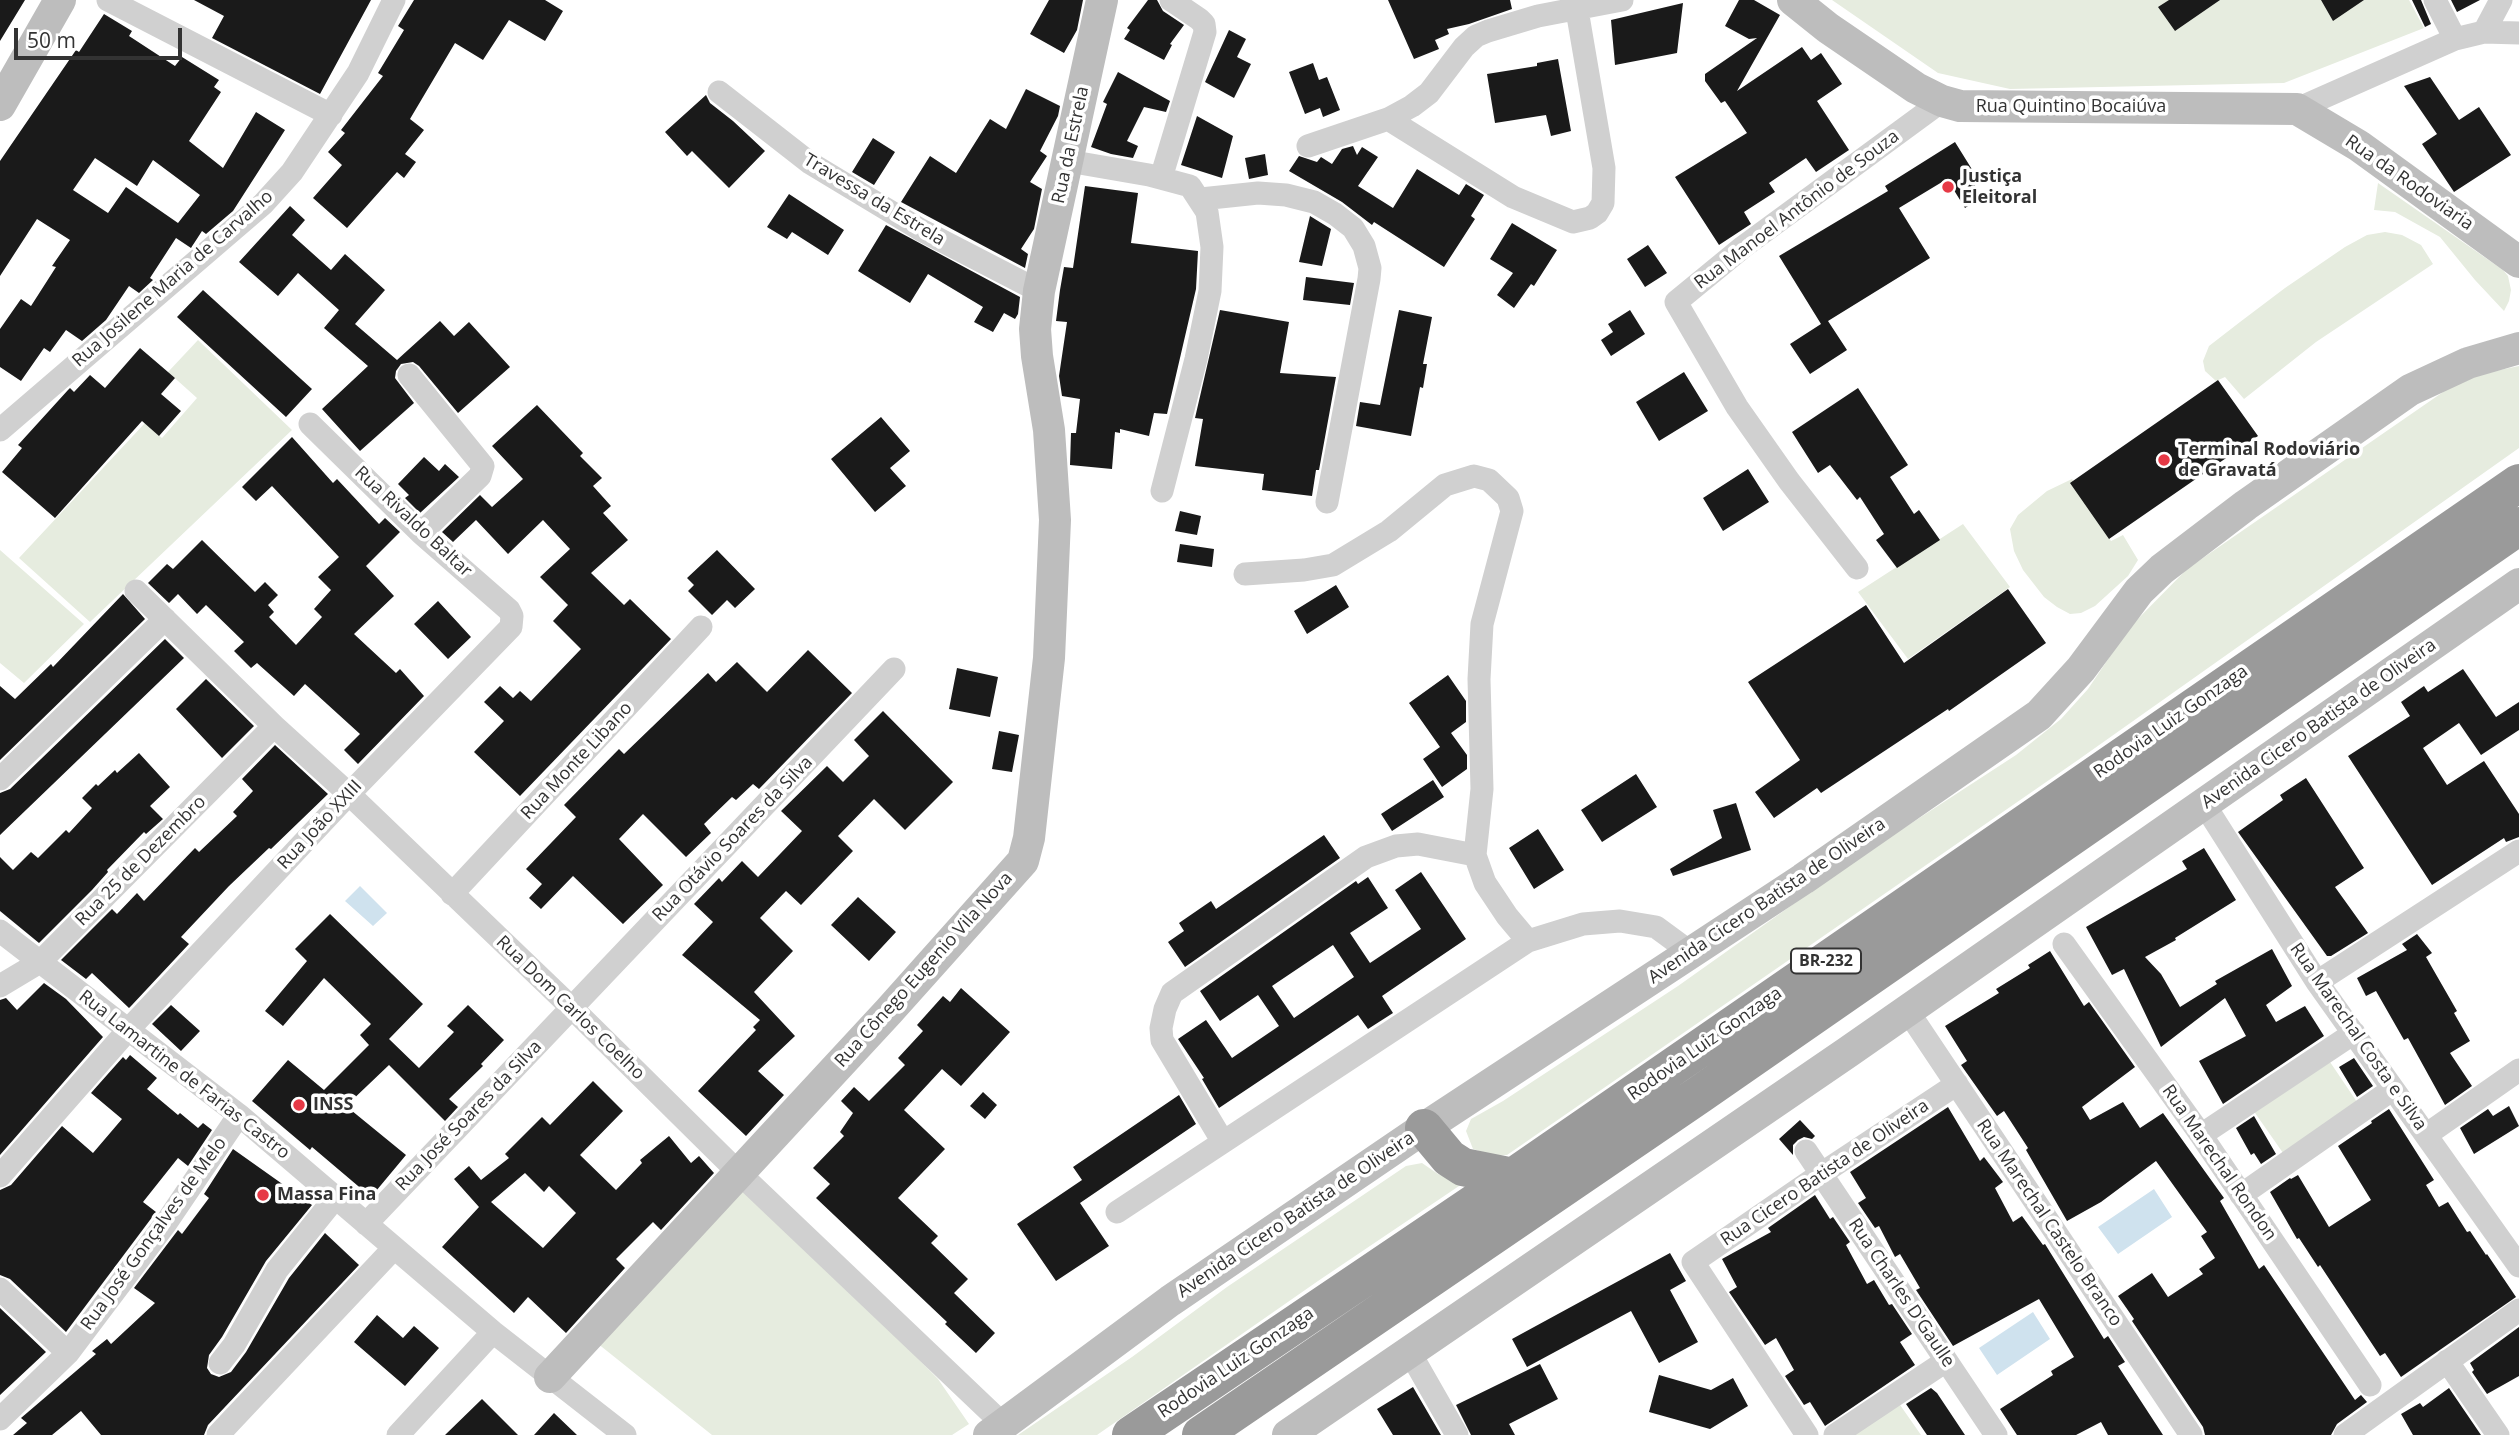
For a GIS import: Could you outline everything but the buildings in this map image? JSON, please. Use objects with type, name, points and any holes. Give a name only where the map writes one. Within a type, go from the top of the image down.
[{"type":"highway","name":"Rodovia Luiz Gonzaga","points":[[1131,1435],[1513,1177],[2519,483]]},
{"type":"highway","name":"Rodovia Luiz Gonzaga","points":[[1201,1435],[1699,1095],[2519,526]]},
{"type":"highway","points":[[1424,1128],[1449,1158],[1463,1167],[1513,1177]]},
{"type":"main road","points":[[0,105],[60,0]]},
{"type":"main road","name":"Rua da Estrela","points":[[1040,291],[1102,0]]},
{"type":"main road","name":"Rua Quintino Bocaiúva","points":[[1793,0],[1828,28],[1916,88],[1942,101],[1977,107],[2297,109]]},
{"type":"main road","name":"Rua da Rodoviaria","points":[[2297,109],[2359,146],[2519,262]]},
{"type":"main road","name":"Rua Cônego Eugenio Vila Nova","points":[[550,1377],[889,1011],[1023,861],[1029,838],[1049,658],[1055,520],[1046,400],[1037,356],[1035,329],[1040,291]]},
{"type":"main road","name":"Avenida Cicero Batista de Oliveira","points":[[997,1430],[1170,1301],[1424,1128],[1803,879],[2039,715],[2081,669],[2139,591],[2162,569],[2246,505],[2410,390],[2468,363],[2519,348]]},
{"type":"main road","name":"Avenida Cicero Batista de Oliveira","points":[[1288,1435],[1668,1176],[2519,584]]},
{"type":"street","points":[[108,0],[331,115]]},
{"type":"street","name":"Rua Josilene Maria de Carvalho","points":[[0,430],[263,204],[292,172],[358,73],[394,0]]},
{"type":"street","points":[[1161,178],[1205,32],[1199,19],[1171,0]]},
{"type":"street","points":[[1308,146],[1388,119],[1412,106],[1429,93],[1464,47],[1476,36],[1516,21],[1622,0]]},
{"type":"street","points":[[2435,0],[2455,39]]},
{"type":"street","points":[[2484,32],[2501,0]]},
{"type":"street","points":[[1388,119],[1513,197],[1573,222],[1590,218],[1603,203],[1604,168],[1577,10]]},
{"type":"street","points":[[2297,109],[2455,39],[2484,32],[2519,33]]},
{"type":"street","name":"Travessa da Estrela","points":[[719,92],[765,130],[821,170],[921,230],[1040,291]]},
{"type":"street","name":"Rua Manoel Antônio de Souza","points":[[1857,568],[1789,481],[1737,407],[1676,302],[1744,247],[1942,101]]},
{"type":"street","points":[[1068,161],[1191,186],[1208,212],[1211,230],[1210,291],[1196,359],[1162,491]]},
{"type":"street","points":[[1201,199],[1258,193],[1286,195],[1314,202],[1353,228],[1364,246],[1370,268],[1369,279],[1327,502]]},
{"type":"street","points":[[409,375],[483,466],[480,476],[421,533]]},
{"type":"street","name":"Rua Rivaldo Baltar","points":[[310,424],[421,533],[509,610],[512,622]]},
{"type":"street","points":[[1245,574],[1333,565],[1367,547],[1445,485],[1459,479],[1474,476],[1489,480],[1508,498],[1513,511],[1510,526],[1482,624],[1479,679],[1482,789],[1475,855],[1485,883],[1528,941]]},
{"type":"street","name":"Rua Dom Carlos Coelho","points":[[136,591],[274,726],[349,794],[572,1008],[997,1430]]},
{"type":"street","points":[[0,779],[165,618]]},
{"type":"street","name":"Rua João XXIII","points":[[0,1176],[128,1030],[349,794],[511,627],[512,622]]},
{"type":"street","name":"Rua Monte Libano","points":[[452,894],[701,627]]},
{"type":"street","name":"Rua Otávio Soares da Silva","points":[[572,1008],[894,669]]},
{"type":"street","name":"Rua 25 de Dezembro","points":[[0,986],[40,962],[274,726]]},
{"type":"street","name":"Rua Marechal Costa e Silva","points":[[2204,804],[2317,982],[2519,1266]]},
{"type":"street","points":[[1223,1142],[1162,1040],[1163,1018],[1172,993],[1366,857],[1396,846],[1418,844],[1475,855]]},
{"type":"street","points":[[2317,982],[2519,851]]},
{"type":"street","points":[[1117,1212],[1528,941],[1583,924],[1620,921],[1656,927],[1690,952]]},
{"type":"street","name":"Rua Lamartine de Farias Castro","points":[[0,931],[239,1115],[493,1332],[625,1435]]},
{"type":"street","name":"Rua Marechal Rondon","points":[[2064,944],[2201,1135],[2370,1385]]},
{"type":"street","name":"Rua José Soares da Silva","points":[[366,1224],[572,1008]]},
{"type":"street","name":"Rua Marechal Castelo Branco","points":[[1907,1010],[2191,1435]]},
{"type":"street","points":[[2201,1135],[2354,1034]]},
{"type":"street","points":[[2426,1135],[2519,1070]]},
{"type":"street","name":"Rua Cicero Batista de Oliveira","points":[[1807,1435],[1693,1262],[1957,1084]]},
{"type":"street","points":[[2241,1195],[2393,1088]]},
{"type":"street","name":"Rua José Gonçalves de Melo","points":[[0,1419],[68,1353],[166,1223],[239,1115]]},
{"type":"street","name":"Rua Charles D'Gaulle","points":[[1806,1151],[1996,1435]]},
{"type":"street","points":[[220,1363],[234,1345],[277,1270],[335,1198]]},
{"type":"street","points":[[218,1435],[394,1248]]},
{"type":"street","points":[[0,1289],[68,1353]]},
{"type":"street","points":[[2345,1435],[2519,1310]]},
{"type":"street","points":[[397,1435],[493,1332]]},
{"type":"street","points":[[1409,1351],[1457,1435]]},
{"type":"street","points":[[1835,1435],[1946,1361]]},
{"type":"street","points":[[2446,1362],[2498,1435]]},
{"type":"shaded area","points":[[1832,0],[2409,0],[2424,28],[2284,83],[2010,89],[1938,73]]},
{"type":"shaded area","points":[[2378,183],[2503,270],[2508,276],[2511,290],[2504,311],[2440,237],[2395,212],[2374,210]]},
{"type":"shaded area","points":[[2385,232],[2402,235],[2421,245],[2433,264],[2316,342],[2244,399],[2225,377],[2216,381],[2205,371],[2203,361],[2209,346],[2240,322],[2345,247],[2367,235]]},
{"type":"shaded area","points":[[198,340],[292,430],[90,622],[19,558],[145,423],[162,438],[197,398],[168,372]]},
{"type":"shaded area","points":[[2519,366],[2519,448],[2078,760],[1507,1155],[1495,1156],[1473,1149],[1466,1131],[1471,1119],[1503,1101],[1678,986],[1861,856],[2016,755],[2061,719],[2088,689],[2129,628],[2187,569],[2459,381]]},
{"type":"shaded area","points":[[2072,479],[2111,541],[2123,535],[2138,560],[2128,576],[2095,606],[2081,613],[2070,614],[2044,597],[2023,570],[2014,551],[2010,529],[2018,515],[2047,491]]},
{"type":"shaded area","points":[[1963,524],[2010,587],[1908,659],[1858,592]]},
{"type":"shaded area","points":[[0,550],[84,624],[24,683],[0,663]]},
{"type":"shaded area","points":[[2328,1059],[2357,1102],[2283,1153],[2253,1110]]},
{"type":"shaded area","points":[[1422,1163],[1438,1174],[1462,1184],[1097,1435],[1018,1435],[1132,1357],[1227,1287],[1406,1166]]},
{"type":"shaded area","points":[[740,1185],[860,1299],[938,1379],[969,1424],[952,1435],[712,1435],[597,1343]]},
{"type":"shaded area","points":[[1898,1402],[1921,1435],[1850,1435]]},
{"type":"water","points":[[360,886],[387,913],[373,926],[345,901]]},
{"type":"water","points":[[2154,1189],[2172,1217],[2118,1254],[2098,1227]]},
{"type":"water","points":[[2033,1312],[2050,1339],[1997,1375],[1979,1348]]},
{"type":"place","name":"Justiça Eleitoral","points":[[1948,187]]},
{"type":"place","name":"Terminal Rodoviário de Gravatá","points":[[2164,460]]},
{"type":"place","name":"INSS","points":[[299,1105]]},
{"type":"place","name":"Massa Fina","points":[[263,1195]]}]
